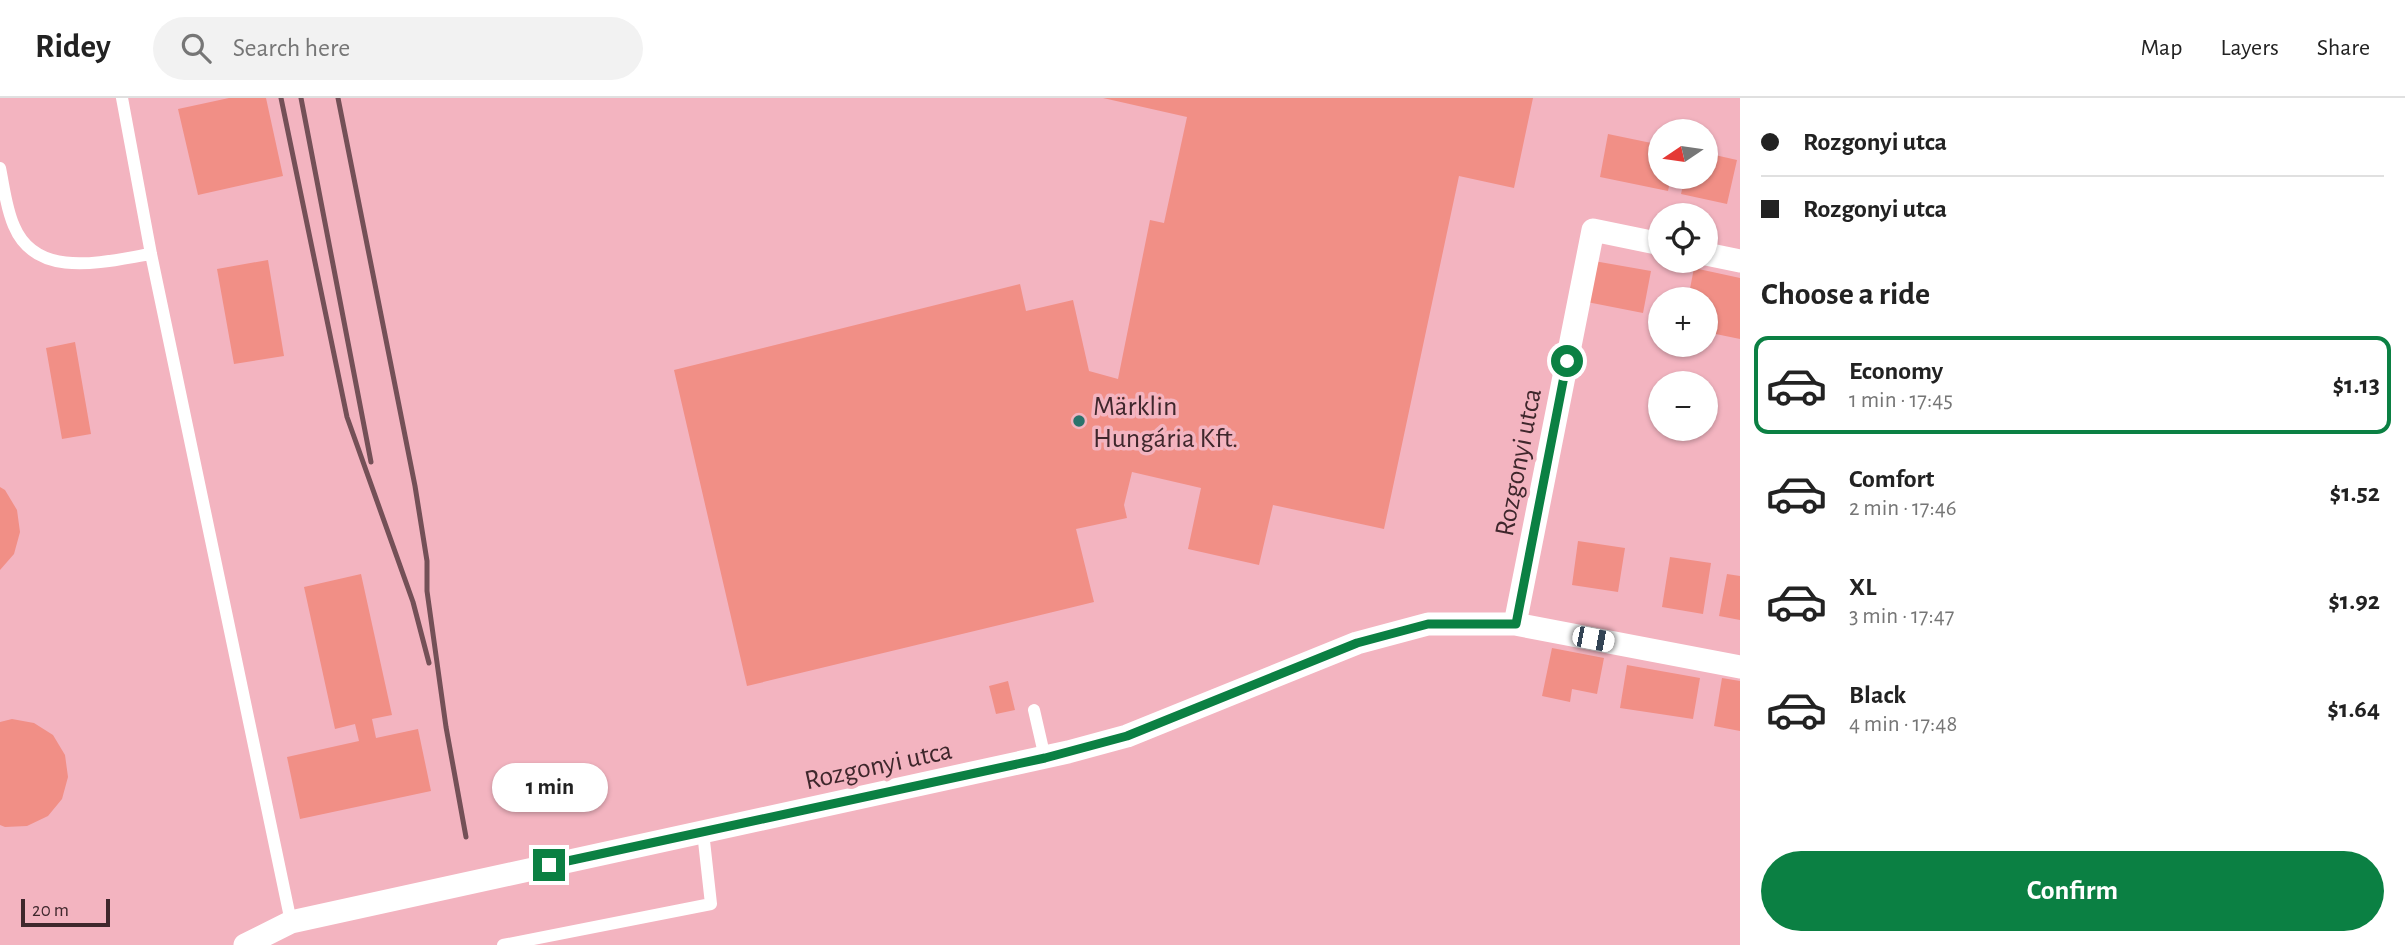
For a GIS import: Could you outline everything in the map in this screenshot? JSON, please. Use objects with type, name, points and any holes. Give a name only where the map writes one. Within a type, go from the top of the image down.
[{"type":"street","name":"Rozgonyi utca","points":[[1516,624],[1593,230],[1648,241]]},
{"type":"street","points":[[1718,256],[1740,261]]},
{"type":"street","name":"Rozgonyi utca","points":[[245,945],[291,922],[1045,758],[1127,736],[1357,643],[1428,624],[1516,624],[1740,667]]},
{"type":"lane","points":[[122,98],[150,254],[291,922]]},
{"type":"lane","points":[[0,168],[14,227],[24,242],[42,256],[55,261],[83,264],[150,254]]},
{"type":"lane","points":[[1034,710],[1045,758]]},
{"type":"lane","points":[[503,945],[711,904],[703,832]]},
{"type":"building","points":[[229,98],[266,98],[283,176],[198,195],[178,109]]},
{"type":"building","points":[[1103,98],[1533,98],[1514,188],[1459,176],[1384,529],[1273,505],[1259,565],[1188,549],[1201,488],[1132,472],[1124,505],[1127,518],[1076,529],[1094,602],[747,686],[674,370],[1020,284],[1026,311],[1073,300],[1089,371],[1118,379],[1150,220],[1164,223],[1187,117]]},
{"type":"building","points":[[1608,134],[1648,142],[1648,187],[1600,177]]},
{"type":"building","points":[[1718,156],[1737,160],[1727,204],[1681,194],[1682,189],[1718,189]]},
{"type":"building","points":[[268,260],[284,356],[234,364],[217,269]]},
{"type":"building","points":[[1594,261],[1651,273],[1643,313],[1587,302]]},
{"type":"building","points":[[1693,273],[1717,273],[1740,278],[1740,339],[1718,334],[1718,287],[1690,287]]},
{"type":"building","points":[[75,342],[91,434],[62,439],[46,348]]},
{"type":"building","points":[[0,487],[5,490],[17,510],[20,532],[14,554],[0,570]]},
{"type":"building","points":[[1578,541],[1625,548],[1618,592],[1572,585]]},
{"type":"building","points":[[1670,557],[1711,563],[1703,614],[1662,607]]},
{"type":"building","points":[[361,574],[392,715],[372,719],[376,738],[418,729],[431,791],[300,819],[287,757],[359,741],[355,724],[335,729],[304,587]]},
{"type":"building","points":[[1727,574],[1740,576],[1740,620],[1719,616]]},
{"type":"building","points":[[1552,648],[1604,658],[1597,694],[1572,689],[1570,702],[1542,696]]},
{"type":"building","points":[[1627,665],[1700,678],[1693,719],[1620,708]]},
{"type":"building","points":[[1722,678],[1740,681],[1740,731],[1714,726]]},
{"type":"building","points":[[1008,681],[1015,710],[996,714],[989,686]]},
{"type":"building","points":[[12,719],[34,723],[53,735],[65,755],[68,777],[62,799],[48,816],[27,826],[5,827],[0,825],[0,722]]},
{"type":"railway","points":[[281,98],[347,417],[413,602],[429,663]]},
{"type":"railway","points":[[301,98],[371,462]]},
{"type":"railway","points":[[338,98],[415,486],[427,561],[427,591],[446,727],[466,837]]},
{"type":"place","name":"Märklin Hungária Kft.","points":[[1079,421]]},
{"type":"route","points":[[549,865],[1087,747],[1127,736],[1357,643],[1428,624],[1516,624],[1567,361]]}]
